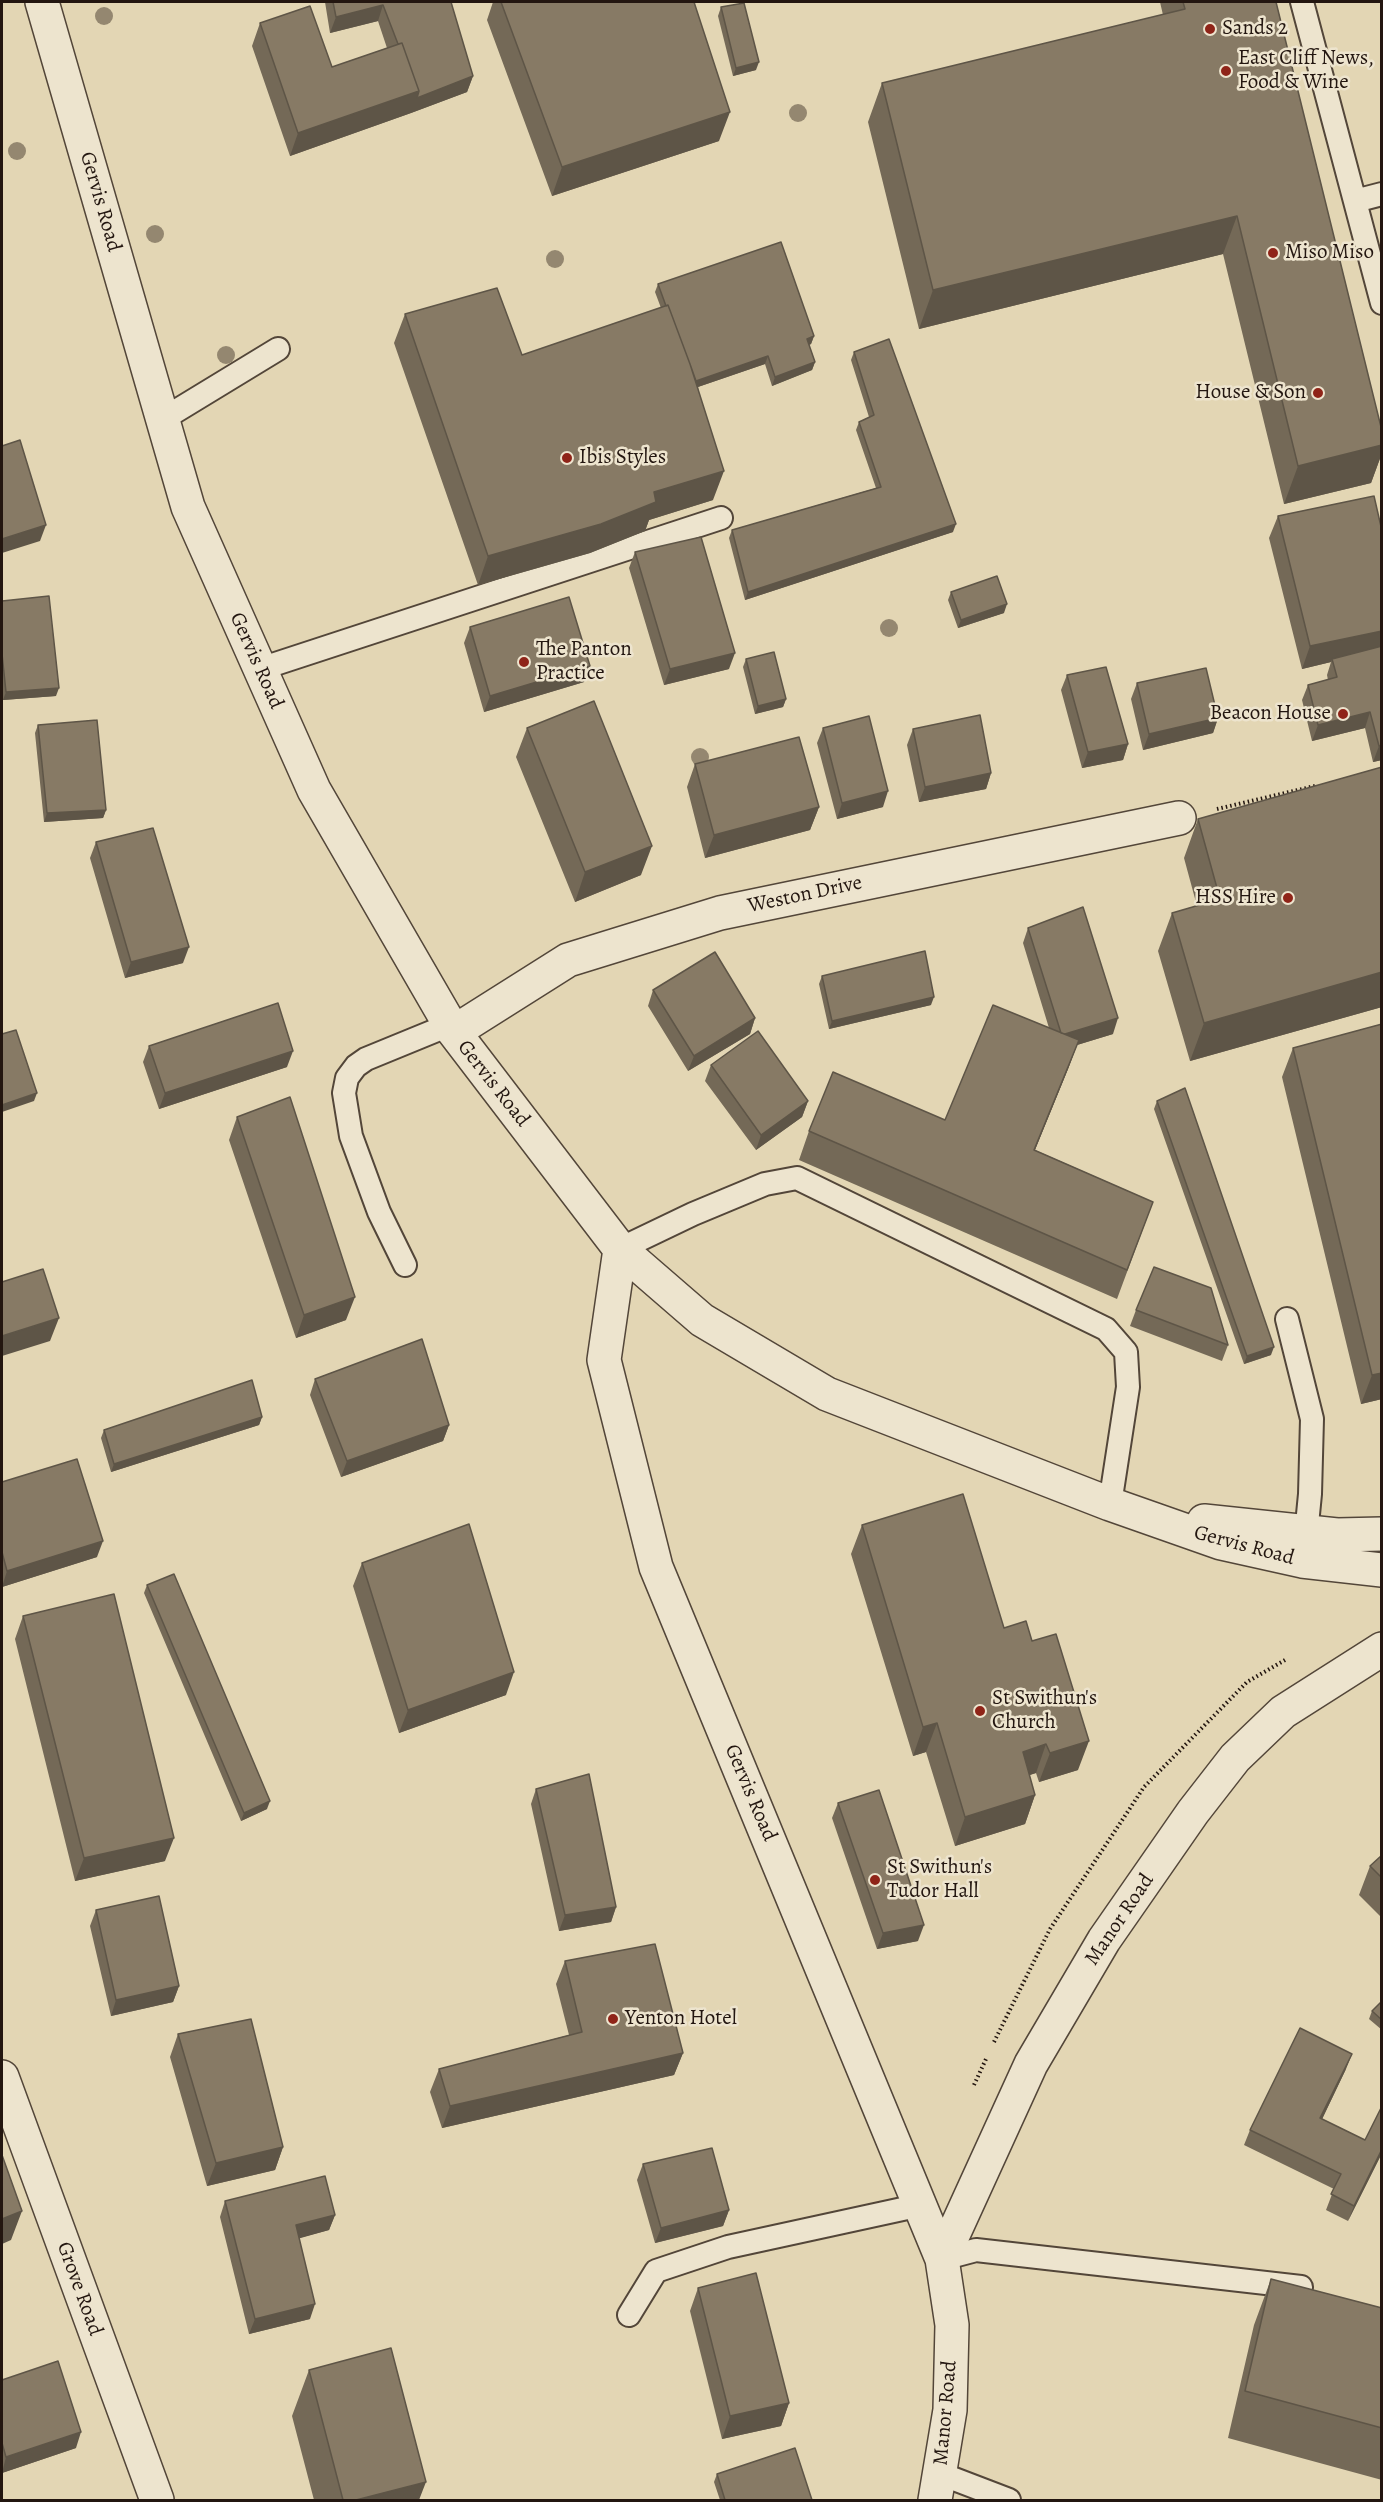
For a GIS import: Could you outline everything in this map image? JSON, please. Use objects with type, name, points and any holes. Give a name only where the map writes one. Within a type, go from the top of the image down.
[{"type":"street","name":"Gervis Road","points":[[42,2],[188,507],[314,790],[452,1029],[620,1249],[702,1320],[827,1394],[1110,1504],[1221,1543],[1304,1547],[1382,1570]]},
{"type":"street","name":"Weston Drive","points":[[452,1029],[568,960],[720,913],[1179,818]]},
{"type":"street","name":"Gervis Road","points":[[620,1249],[604,1360],[656,1567],[921,2205],[942,2259],[952,2325]]},
{"type":"street","name":"Gervis Road","points":[[1304,1547],[1337,1535],[1382,1534]]},
{"type":"street","name":"Manor Road","points":[[942,2259],[1031,2064],[1104,1940],[1193,1812],[1235,1758],[1283,1712],[1382,1649]]},
{"type":"street","name":"Grove Road","points":[[2,2077],[157,2500]]},
{"type":"street","name":"Manor Road","points":[[938,2487],[950,2410],[952,2325]]},
{"type":"lane","points":[[1302,2],[1382,303]]},
{"type":"lane","points":[[1355,201],[1382,194]]},
{"type":"lane","points":[[163,419],[278,349]]},
{"type":"lane","points":[[260,669],[411,614],[721,518]]},
{"type":"lane","points":[[405,1265],[379,1212],[351,1136],[344,1093],[347,1078],[356,1066],[366,1059],[452,1029]]},
{"type":"lane","points":[[620,1249],[693,1214],[765,1184],[797,1178],[1106,1329],[1125,1352],[1128,1387],[1110,1504]]},
{"type":"lane","points":[[1287,1319],[1312,1419],[1304,1547]]},
{"type":"lane","points":[[629,2315],[656,2271],[728,2247],[921,2205]]},
{"type":"lane","points":[[942,2259],[976,2250],[1301,2287]]},
{"type":"lane","points":[[938,2487],[1009,2500]]},
{"type":"path","points":[[1179,818],[1325,783]]},
{"type":"building","points":[[333,2],[451,2],[473,76],[417,98],[419,91],[402,43],[398,44],[383,5],[336,17]]},
{"type":"building","points":[[501,2],[694,2],[730,112],[562,167]]},
{"type":"building","points":[[1183,2],[1276,2],[1382,431],[1382,445],[1298,466],[1237,216],[933,290],[882,83],[1185,9]]},
{"type":"building","points":[[744,3],[759,62],[736,68],[721,7]]},
{"type":"building","points":[[310,6],[332,67],[402,43],[419,91],[298,133],[260,23]]},
{"type":"building","points":[[781,242],[814,336],[807,339],[815,362],[775,377],[768,356],[696,381],[658,284]]},
{"type":"building","name":"Ibis Styles","points":[[497,288],[522,355],[668,305],[690,364],[724,471],[654,492],[656,502],[601,524],[488,556],[405,314]]},
{"type":"building","points":[[889,339],[956,524],[748,592],[732,530],[881,487],[859,422],[874,415],[854,352]]},
{"type":"building","points":[[20,440],[46,525],[2,539],[2,446]]},
{"type":"building","points":[[1374,496],[1382,531],[1382,631],[1310,646],[1278,516]]},
{"type":"building","points":[[701,537],[735,653],[670,669],[635,552]]},
{"type":"building","points":[[997,576],[1007,604],[961,620],[951,592]]},
{"type":"building","points":[[49,596],[59,688],[6,692],[2,654],[2,601]]},
{"type":"building","name":"The Panton Practice","points":[[569,597],[590,666],[490,696],[470,627]]},
{"type":"building","name":"Beacon House","points":[[1382,646],[1382,745],[1379,746],[1370,712],[1318,725],[1308,685],[1337,677],[1332,659]]},
{"type":"building","points":[[774,652],[786,699],[758,706],[746,659]]},
{"type":"building","points":[[1106,667],[1128,744],[1088,752],[1067,675]]},
{"type":"building","points":[[1206,668],[1218,718],[1149,734],[1137,683]]},
{"type":"building","points":[[594,701],[652,846],[585,872],[527,728]]},
{"type":"building","points":[[980,715],[991,773],[925,787],[913,729]]},
{"type":"building","points":[[869,716],[888,791],[842,803],[823,728]]},
{"type":"building","points":[[97,720],[106,810],[47,813],[38,725]]},
{"type":"building","points":[[799,737],[819,807],[714,835],[695,764]]},
{"type":"building","name":"HSS Hire","points":[[1382,767],[1382,972],[1204,1023],[1172,913],[1220,899],[1198,819]]},
{"type":"building","points":[[153,828],[189,947],[131,962],[96,842]]},
{"type":"building","points":[[1083,907],[1118,1018],[1065,1034],[1061,1033],[1028,928]]},
{"type":"building","points":[[925,951],[934,997],[832,1021],[822,976]]},
{"type":"building","points":[[715,952],[755,1018],[694,1056],[653,990]]},
{"type":"building","points":[[278,1003],[293,1051],[165,1093],[149,1046]]},
{"type":"building","points":[[993,1005],[1079,1040],[1034,1150],[1153,1202],[1127,1270],[809,1131],[833,1072],[945,1120]]},
{"type":"building","points":[[1382,1024],[1382,1373],[1372,1375],[1293,1048]]},
{"type":"building","points":[[16,1030],[37,1093],[2,1105],[2,1034]]},
{"type":"building","points":[[758,1031],[808,1101],[761,1135],[711,1065]]},
{"type":"building","points":[[1185,1088],[1274,1347],[1247,1356],[1157,1101]]},
{"type":"building","points":[[290,1097],[355,1297],[304,1315],[237,1117]]},
{"type":"building","points":[[1154,1267],[1211,1288],[1228,1345],[1136,1310]]},
{"type":"building","points":[[43,1269],[59,1318],[2,1336],[2,1282]]},
{"type":"building","points":[[422,1339],[449,1425],[347,1461],[315,1379]]},
{"type":"building","points":[[252,1380],[262,1417],[114,1464],[104,1430]]},
{"type":"building","points":[[77,1459],[103,1541],[7,1571],[2,1552],[2,1482]]},
{"type":"building","name":"St Swithun's Church","points":[[963,1494],[1004,1628],[1026,1621],[1032,1641],[1056,1634],[1089,1741],[1050,1753],[1046,1744],[1023,1752],[1035,1795],[965,1817],[937,1723],[923,1727],[862,1525]]},
{"type":"building","points":[[469,1524],[514,1672],[408,1710],[362,1563]]},
{"type":"building","points":[[174,1574],[270,1801],[244,1813],[147,1585]]},
{"type":"building","points":[[114,1594],[174,1838],[84,1858],[23,1616]]},
{"type":"building","points":[[589,1774],[616,1907],[565,1915],[536,1789]]},
{"type":"building","name":"St Swithun's Tudor Hall","points":[[879,1790],[924,1925],[883,1933],[838,1803]]},
{"type":"building","points":[[1382,1855],[1382,1878],[1370,1866]]},
{"type":"building","points":[[159,1896],[179,1986],[116,2000],[96,1910]]},
{"type":"building","name":"Yenton Hotel","points":[[655,1944],[683,2053],[450,2106],[439,2069],[582,2032],[565,1961]]},
{"type":"building","points":[[1382,2001],[1382,2020],[1372,2011]]},
{"type":"building","points":[[251,2019],[283,2147],[216,2163],[178,2034]]},
{"type":"building","points":[[1300,2028],[1352,2054],[1320,2118],[1365,2140],[1382,2106],[1382,2149],[1354,2206],[1331,2194],[1341,2174],[1250,2130]]},
{"type":"building","points":[[712,2148],[729,2210],[661,2228],[643,2164]]},
{"type":"building","points":[[2,2155],[22,2211],[2,2219]]},
{"type":"building","points":[[325,2176],[335,2215],[296,2225],[315,2304],[255,2319],[225,2201]]},
{"type":"building","points":[[756,2273],[789,2403],[730,2416],[698,2288]]},
{"type":"building","points":[[1271,2279],[1382,2308],[1382,2428],[1245,2391]]},
{"type":"building","points":[[391,2348],[426,2482],[356,2500],[343,2500],[309,2370]]},
{"type":"building","points":[[58,2361],[81,2432],[6,2457],[2,2443],[2,2380]]},
{"type":"building","points":[[795,2448],[812,2500],[725,2500],[717,2474]]},
{"type":"place","name":"Sands 2","points":[[1210,29]]},
{"type":"place","name":"East Cliff News, Food & Wine","points":[[1226,71]]},
{"type":"place","name":"Miso Miso","points":[[1273,253]]},
{"type":"place","name":"House & Son","points":[[1318,393]]},
{"type":"place","name":"Ibis Styles","points":[[567,458]]},
{"type":"place","name":"The Panton Practice","points":[[524,662]]},
{"type":"place","name":"Beacon House","points":[[1343,714]]},
{"type":"place","name":"HSS Hire","points":[[1288,898]]},
{"type":"place","name":"St Swithun's Church","points":[[980,1711]]},
{"type":"place","name":"St Swithun's Tudor Hall","points":[[875,1880]]},
{"type":"place","name":"Yenton Hotel","points":[[613,2019]]}]
